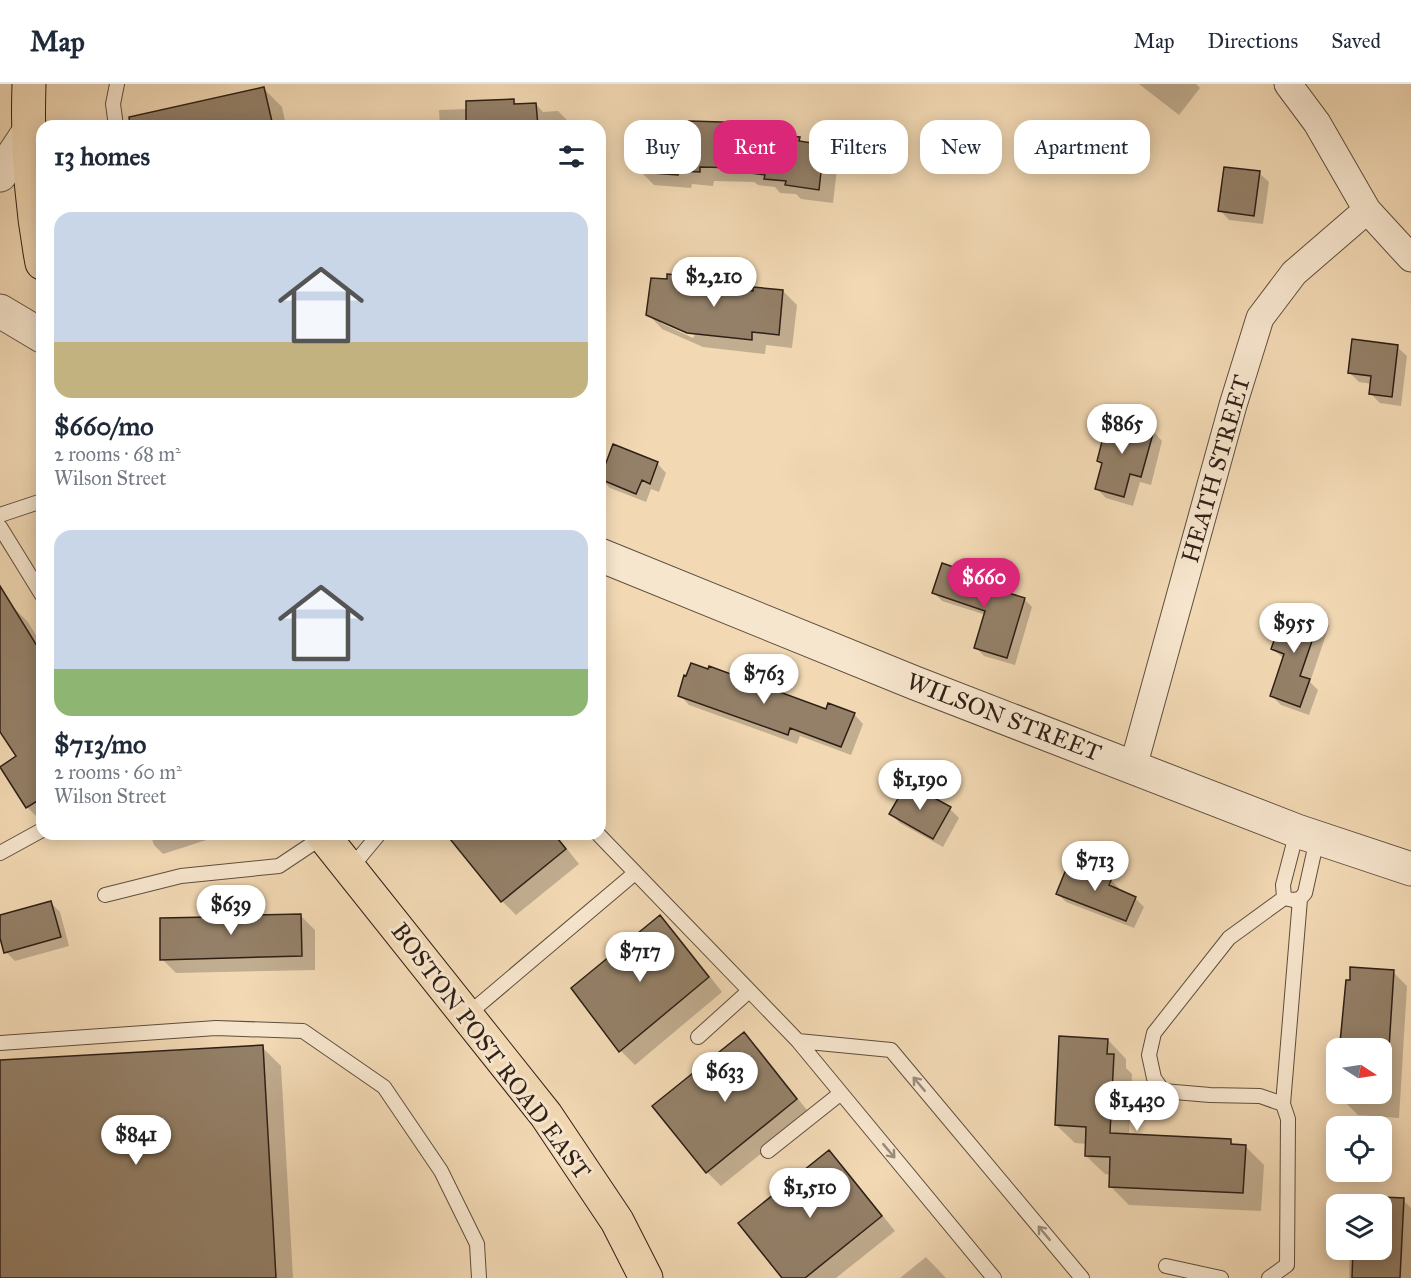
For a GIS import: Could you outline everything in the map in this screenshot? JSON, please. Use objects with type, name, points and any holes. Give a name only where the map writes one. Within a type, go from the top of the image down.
[{"type":"main road","points":[[29,84],[28,133],[36,220]]},
{"type":"main road","name":"BOSTON POST ROAD EAST","points":[[327,840],[546,1115],[617,1221],[646,1278]]},
{"type":"street","points":[[1288,84],[1317,123],[1367,210],[1411,258]]},
{"type":"street","points":[[0,176],[28,133]]},
{"type":"street","name":"HEATH STREET","points":[[1133,767],[1233,405],[1260,318],[1294,273],[1367,210]]},
{"type":"street","points":[[0,311],[36,332]]},
{"type":"street","name":"WILSON STREET","points":[[606,557],[915,682],[1307,835],[1411,869]]},
{"type":"lane","points":[[115,120],[113,104],[117,84]]},
{"type":"lane","points":[[0,514],[36,503]]},
{"type":"lane","points":[[0,527],[36,585]]},
{"type":"lane","points":[[0,853],[36,833]]},
{"type":"lane","points":[[1284,898],[1283,885],[1307,835]]},
{"type":"lane","points":[[1269,1278],[1287,1265],[1288,1119],[1283,1104],[1300,899],[1305,893],[1307,835]]},
{"type":"lane","points":[[105,895],[182,876],[279,866],[316,840]]},
{"type":"lane","points":[[350,869],[374,840]]},
{"type":"lane","points":[[604,840],[798,1041],[994,1278]]},
{"type":"lane","points":[[466,1016],[634,873]]},
{"type":"lane","points":[[1283,1104],[1260,1096],[1163,1091],[1154,1078],[1149,1055],[1154,1033],[1229,938],[1284,898],[1300,899]]},
{"type":"lane","points":[[698,1037],[749,991]]},
{"type":"lane","points":[[0,1043],[216,1028],[303,1031],[384,1087],[441,1171],[477,1244],[479,1278]]},
{"type":"lane","points":[[798,1041],[891,1050],[1082,1278]]},
{"type":"lane","points":[[768,1151],[841,1093]]},
{"type":"lane","points":[[1166,1266],[1221,1278]]},
{"type":"building","points":[[264,87],[272,120],[129,120],[129,117]]},
{"type":"building","points":[[514,99],[514,104],[536,103],[537,120],[466,120],[466,101]]},
{"type":"building","points":[[701,121],[713,122],[713,167],[701,167]]},
{"type":"building","points":[[797,137],[800,137],[799,141],[809,143],[809,174],[821,174],[819,190],[785,185],[786,181],[764,179],[765,175],[758,174],[797,174]]},
{"type":"building","points":[[1224,167],[1260,171],[1254,216],[1218,211]]},
{"type":"building","points":[[667,274],[705,278],[705,286],[753,291],[753,287],[783,290],[779,335],[752,332],[752,340],[687,333],[646,315],[651,278],[667,279]]},
{"type":"building","points":[[1352,339],[1398,345],[1392,397],[1369,394],[1371,376],[1348,373]]},
{"type":"building","points":[[1108,418],[1154,430],[1141,477],[1130,474],[1124,497],[1095,489],[1102,463],[1097,461]]},
{"type":"building","points":[[613,444],[658,462],[650,484],[642,480],[636,494],[606,482],[606,463]]},
{"type":"building","points":[[942,563],[962,570],[959,578],[1025,598],[1007,658],[974,648],[985,611],[932,593]]},
{"type":"building","points":[[0,586],[36,644],[36,802],[26,808],[0,767],[16,756],[0,732]]},
{"type":"building","points":[[1291,605],[1321,615],[1300,676],[1310,679],[1300,707],[1270,696],[1284,654],[1271,649],[1281,621],[1285,622]]},
{"type":"building","points":[[691,663],[708,669],[709,666],[826,709],[828,703],[855,713],[841,747],[790,728],[788,735],[678,696],[684,675],[686,676]]},
{"type":"building","points":[[907,783],[951,807],[933,839],[889,814]]},
{"type":"building","points":[[451,840],[559,840],[566,849],[501,902]]},
{"type":"building","points":[[1069,862],[1112,878],[1109,885],[1136,897],[1126,921],[1056,894]]},
{"type":"building","points":[[51,901],[61,937],[4,953],[0,938],[0,915]]},
{"type":"building","points":[[211,909],[251,909],[251,915],[301,914],[302,956],[160,960],[160,918],[211,917]]},
{"type":"building","points":[[660,915],[709,977],[619,1052],[571,988]]},
{"type":"building","points":[[1350,967],[1394,970],[1390,1038],[1340,1038],[1346,980],[1350,980]]},
{"type":"building","points":[[744,1032],[797,1099],[706,1173],[652,1106]]},
{"type":"building","points":[[1059,1036],[1108,1039],[1107,1054],[1114,1054],[1110,1133],[1231,1139],[1231,1144],[1246,1145],[1243,1193],[1109,1187],[1110,1157],[1085,1156],[1086,1127],[1055,1125]]},
{"type":"building","points":[[263,1045],[276,1278],[0,1278],[0,1060]]},
{"type":"building","points":[[829,1150],[882,1216],[805,1278],[782,1278],[738,1223]]},
{"type":"building","points":[[1392,1197],[1404,1198],[1400,1278],[1352,1278],[1353,1260],[1392,1260]]}]
